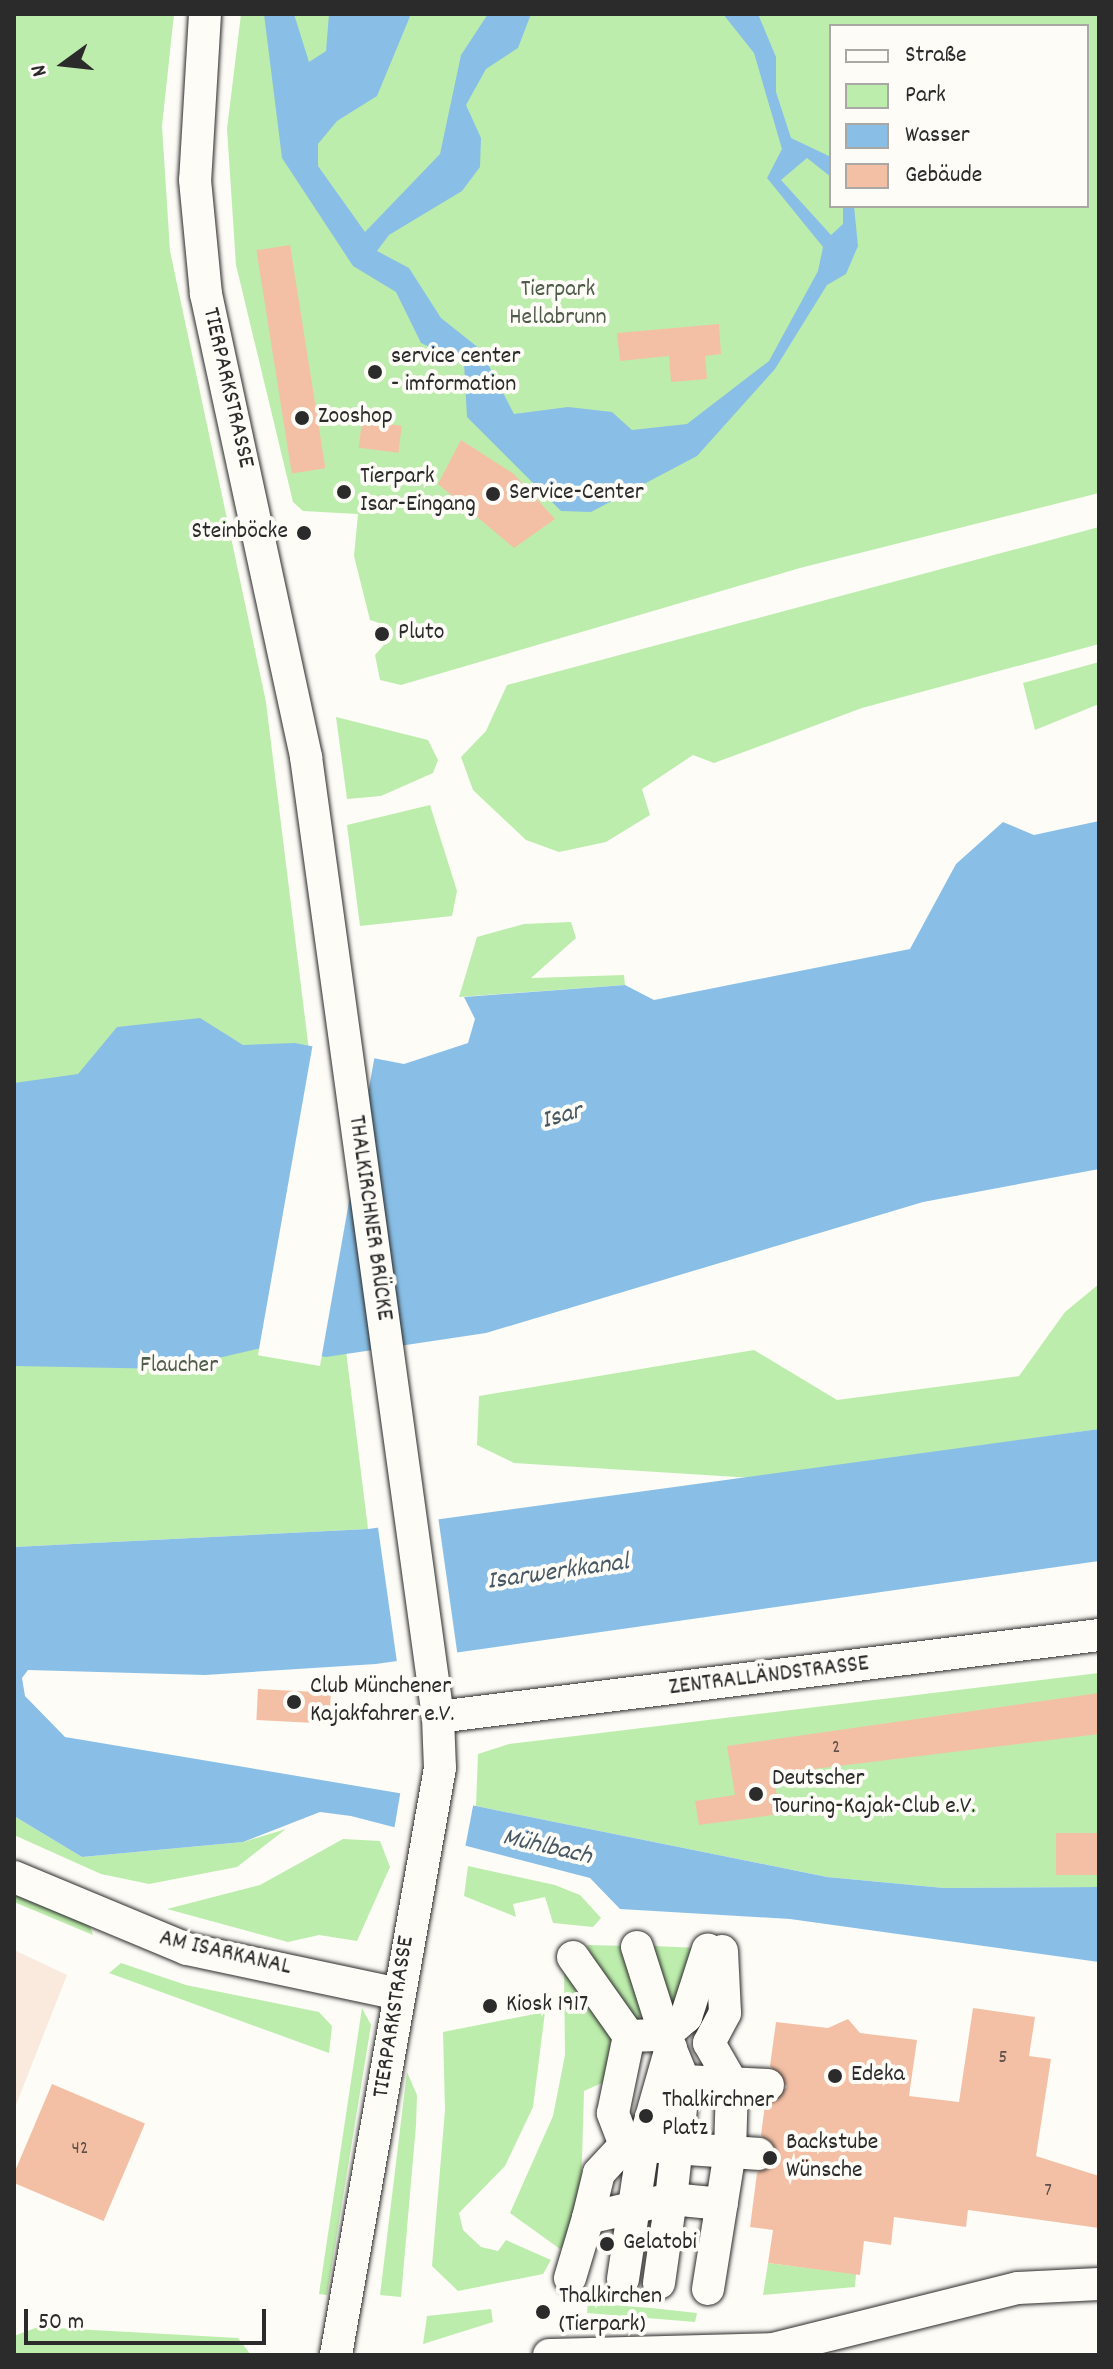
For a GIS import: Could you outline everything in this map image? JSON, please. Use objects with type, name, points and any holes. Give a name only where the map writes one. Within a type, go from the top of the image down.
[{"type":"street","name":"TIERPARKSTRASSE","points":[[205,14],[195,180],[206,294],[306,757]]},
{"type":"street","name":"THALKIRCHNER BRÜCKE","points":[[306,757],[432,1678]]},
{"type":"street","name":"ZENTRALLÄNDSTRASSE","points":[[438,1717],[1099,1635]]},
{"type":"street","name":"TIERPARKSTRASSE","points":[[336,2355],[440,1768],[438,1717],[432,1678]]},
{"type":"street","name":"AM ISARKANAL","points":[[14,1877],[187,1949],[399,1994]]},
{"type":"street","points":[[637,1947],[674,2034],[684,2081],[659,2283]]},
{"type":"street","points":[[623,2279],[639,2201],[634,2145],[674,2034],[715,1950],[725,2013],[709,2043]]},
{"type":"street","points":[[573,1957],[629,2036],[613,2113],[634,2145]]},
{"type":"street","points":[[629,2036],[674,2034],[709,2043],[732,2083],[744,2153],[722,2204],[708,2289]]},
{"type":"street","points":[[684,2081],[768,2085]]},
{"type":"street","points":[[565,2267],[588,2218],[599,2173],[634,2145],[744,2153]]},
{"type":"street","points":[[588,2218],[639,2201],[671,2199],[722,2204]]},
{"type":"street","points":[[549,2355],[810,2349],[1018,2288],[1099,2284]]},
{"type":"shaded area","points":[[14,1950],[67,1975],[14,2110]]},
{"type":"green space","name":"Flaucher","points":[[14,14],[174,14],[162,126],[170,251],[266,702],[368,1529],[14,1547]]},
{"type":"green space","name":"Tierpark Hellabrunn","points":[[241,14],[1099,14],[1099,493],[800,568],[401,685],[380,680],[375,655],[390,638],[385,625],[370,620],[354,556],[358,514],[303,511],[293,502],[236,265],[227,129]]},
{"type":"green space","points":[[1099,527],[1099,644],[862,708],[714,763],[693,755],[642,789],[650,815],[606,842],[559,852],[526,840],[473,790],[461,757],[486,731],[507,685]]},
{"type":"green space","points":[[1099,662],[1099,704],[1035,730],[1023,683]]},
{"type":"green space","points":[[336,717],[428,740],[438,760],[433,773],[381,796],[347,799]]},
{"type":"green space","points":[[430,805],[457,891],[452,916],[360,926],[347,825]]},
{"type":"green space","points":[[571,922],[576,938],[531,978],[624,975],[625,985],[459,997],[477,937],[524,924]]},
{"type":"green space","points":[[1099,1284],[1099,1429],[753,1478],[514,1463],[477,1445],[479,1396],[754,1350],[837,1400],[1019,1376],[1065,1312]]},
{"type":"green space","points":[[1099,1673],[1099,1887],[944,1888],[827,1877],[476,1806],[478,1754],[509,1744]]},
{"type":"green space","points":[[14,1816],[82,1857],[243,1842],[286,1829],[237,1867],[149,1884],[101,1874],[14,1835]]},
{"type":"green space","points":[[343,1839],[380,1841],[390,1867],[357,1941],[319,1935],[288,1942],[167,1909],[260,1885]]},
{"type":"green space","points":[[468,1866],[555,1885],[580,1895],[601,1918],[593,1927],[553,1923],[545,1897],[513,1904],[516,1917],[464,1896]]},
{"type":"green space","points":[[14,1891],[89,1923],[93,1935],[14,1902]]},
{"type":"green space","points":[[587,1945],[629,1946],[648,2004],[637,2021],[603,1984]]},
{"type":"green space","points":[[654,1946],[699,1948],[673,2008],[646,1963]]},
{"type":"green space","points":[[121,1963],[186,1985],[319,2012],[332,2026],[329,2053],[109,1973]]},
{"type":"green space","points":[[564,1966],[612,2033],[604,2082],[584,2091],[581,2192],[573,2237],[560,2249],[510,2213],[553,2116],[565,2055]]},
{"type":"green space","points":[[362,2008],[371,2025],[327,2295],[319,2294]]},
{"type":"green space","points":[[545,2012],[533,2107],[505,2166],[459,2213],[463,2230],[481,2247],[498,2251],[506,2240],[551,2260],[543,2274],[458,2291],[432,2266],[445,2110],[443,2032]]},
{"type":"green space","points":[[407,2072],[417,2095],[401,2297],[380,2295]]},
{"type":"green space","points":[[768,2263],[856,2274],[855,2287],[763,2295]]},
{"type":"green space","points":[[588,2303],[697,2313],[695,2322],[587,2313]]},
{"type":"green space","points":[[491,2309],[493,2322],[423,2344],[427,2316]]},
{"type":"green space","points":[[38,2327],[238,2338],[251,2355],[14,2355],[14,2336]]},
{"type":"water","points":[[264,14],[294,14],[309,62],[326,51],[329,14],[411,14],[377,96],[337,121],[318,144],[318,166],[365,232],[440,154],[461,55],[488,14],[531,14],[518,48],[486,69],[466,105],[481,138],[480,167],[462,191],[389,235],[377,251],[409,268],[441,318],[480,349],[514,414],[568,407],[612,412],[632,430],[687,424],[769,361],[818,271],[823,247],[767,178],[782,149],[754,53],[723,14],[758,14],[776,57],[776,92],[791,138],[829,156],[829,175],[807,158],[781,180],[831,235],[843,224],[843,208],[854,208],[858,246],[846,274],[827,285],[775,369],[697,456],[591,512],[561,511],[467,417],[464,363],[421,343],[396,292],[353,266],[282,158]]},
{"type":"water","name":"Isar","points":[[1099,821],[1099,1169],[923,1202],[486,1333],[326,1357],[270,1346],[171,1369],[14,1366],[14,1083],[78,1074],[117,1027],[200,1018],[243,1045],[295,1043],[404,1064],[468,1043],[475,1019],[464,997],[625,985],[654,1000],[910,949],[956,864],[1003,822],[1034,835]]},
{"type":"water","points":[[1099,1429],[1099,1561],[376,1664],[205,1675],[28,1670],[22,1678],[25,1696],[65,1737],[476,1806],[827,1877],[944,1888],[1099,1887],[1099,1962],[790,1919],[620,1909],[590,1878],[351,1816],[320,1812],[243,1842],[82,1857],[14,1816],[14,1547],[368,1529]]},
{"type":"pier","points":[[313,1043],[375,1054],[320,1366],[258,1355]]},
{"type":"pier","points":[[438,1516],[458,1657],[397,1665],[378,1524]]},
{"type":"pier","points":[[401,1789],[474,1801],[465,1848],[394,1830]]},
{"type":"building","points":[[290,245],[325,468],[292,474],[256,250]]},
{"type":"building","points":[[719,324],[721,354],[705,356],[707,379],[671,382],[669,356],[620,361],[617,333]]},
{"type":"building","points":[[362,421],[402,426],[398,453],[359,448]]},
{"type":"building","name":"Service-Center","points":[[461,440],[514,474],[555,519],[514,548],[438,484]]},
{"type":"building","name":"Club Münchener Kajakfahrer e.V.","points":[[258,1689],[331,1693],[329,1724],[256,1720]]},
{"type":"building","points":[[1099,1693],[1099,1734],[773,1774],[780,1814],[699,1825],[695,1801],[735,1795],[727,1746]]},
{"type":"building","points":[[1056,1833],[1099,1833],[1099,1875],[1056,1875]]},
{"type":"building","points":[[973,2008],[1035,2017],[1029,2056],[1051,2059],[1036,2156],[1099,2176],[1099,2228],[968,2210],[966,2227],[894,2217],[891,2245],[864,2241],[860,2275],[768,2263],[773,2230],[750,2227],[757,2173],[778,2156],[761,2135],[765,2104],[787,2087],[770,2066],[776,2022],[828,2028],[848,2019],[860,2033],[917,2040],[909,2096],[959,2102]]},
{"type":"building","points":[[52,2084],[145,2123],[104,2221],[14,2183],[14,2174]]},
{"type":"place","name":"service center - imformation","points":[[375,372]]},
{"type":"place","name":"Zooshop","points":[[302,418]]},
{"type":"place","name":"Tierpark Isar-Eingang","points":[[344,492]]},
{"type":"place","name":"Service-Center","points":[[493,494]]},
{"type":"place","name":"Steinböcke","points":[[304,533]]},
{"type":"place","name":"Pluto","points":[[382,634]]},
{"type":"place","name":"Club Münchener Kajakfahrer e.V.","points":[[294,1702]]},
{"type":"place","name":"Deutscher Touring-Kajak-Club e.V.","points":[[756,1794]]},
{"type":"place","name":"Kiosk 1917","points":[[490,2006]]},
{"type":"place","name":"Edeka","points":[[835,2076]]},
{"type":"place","name":"Thalkirchner Platz","points":[[646,2116]]},
{"type":"place","name":"Backstube Wünsche","points":[[770,2158]]},
{"type":"place","name":"Gelatobi","points":[[607,2244]]},
{"type":"place","name":"Thalkirchen (Tierpark)","points":[[543,2312]]},
{"type":"water label","name":"Isarwerkkanal","points":[[558,1573]]},
{"type":"water label","name":"Mühlbach","points":[[547,1848]]}]
